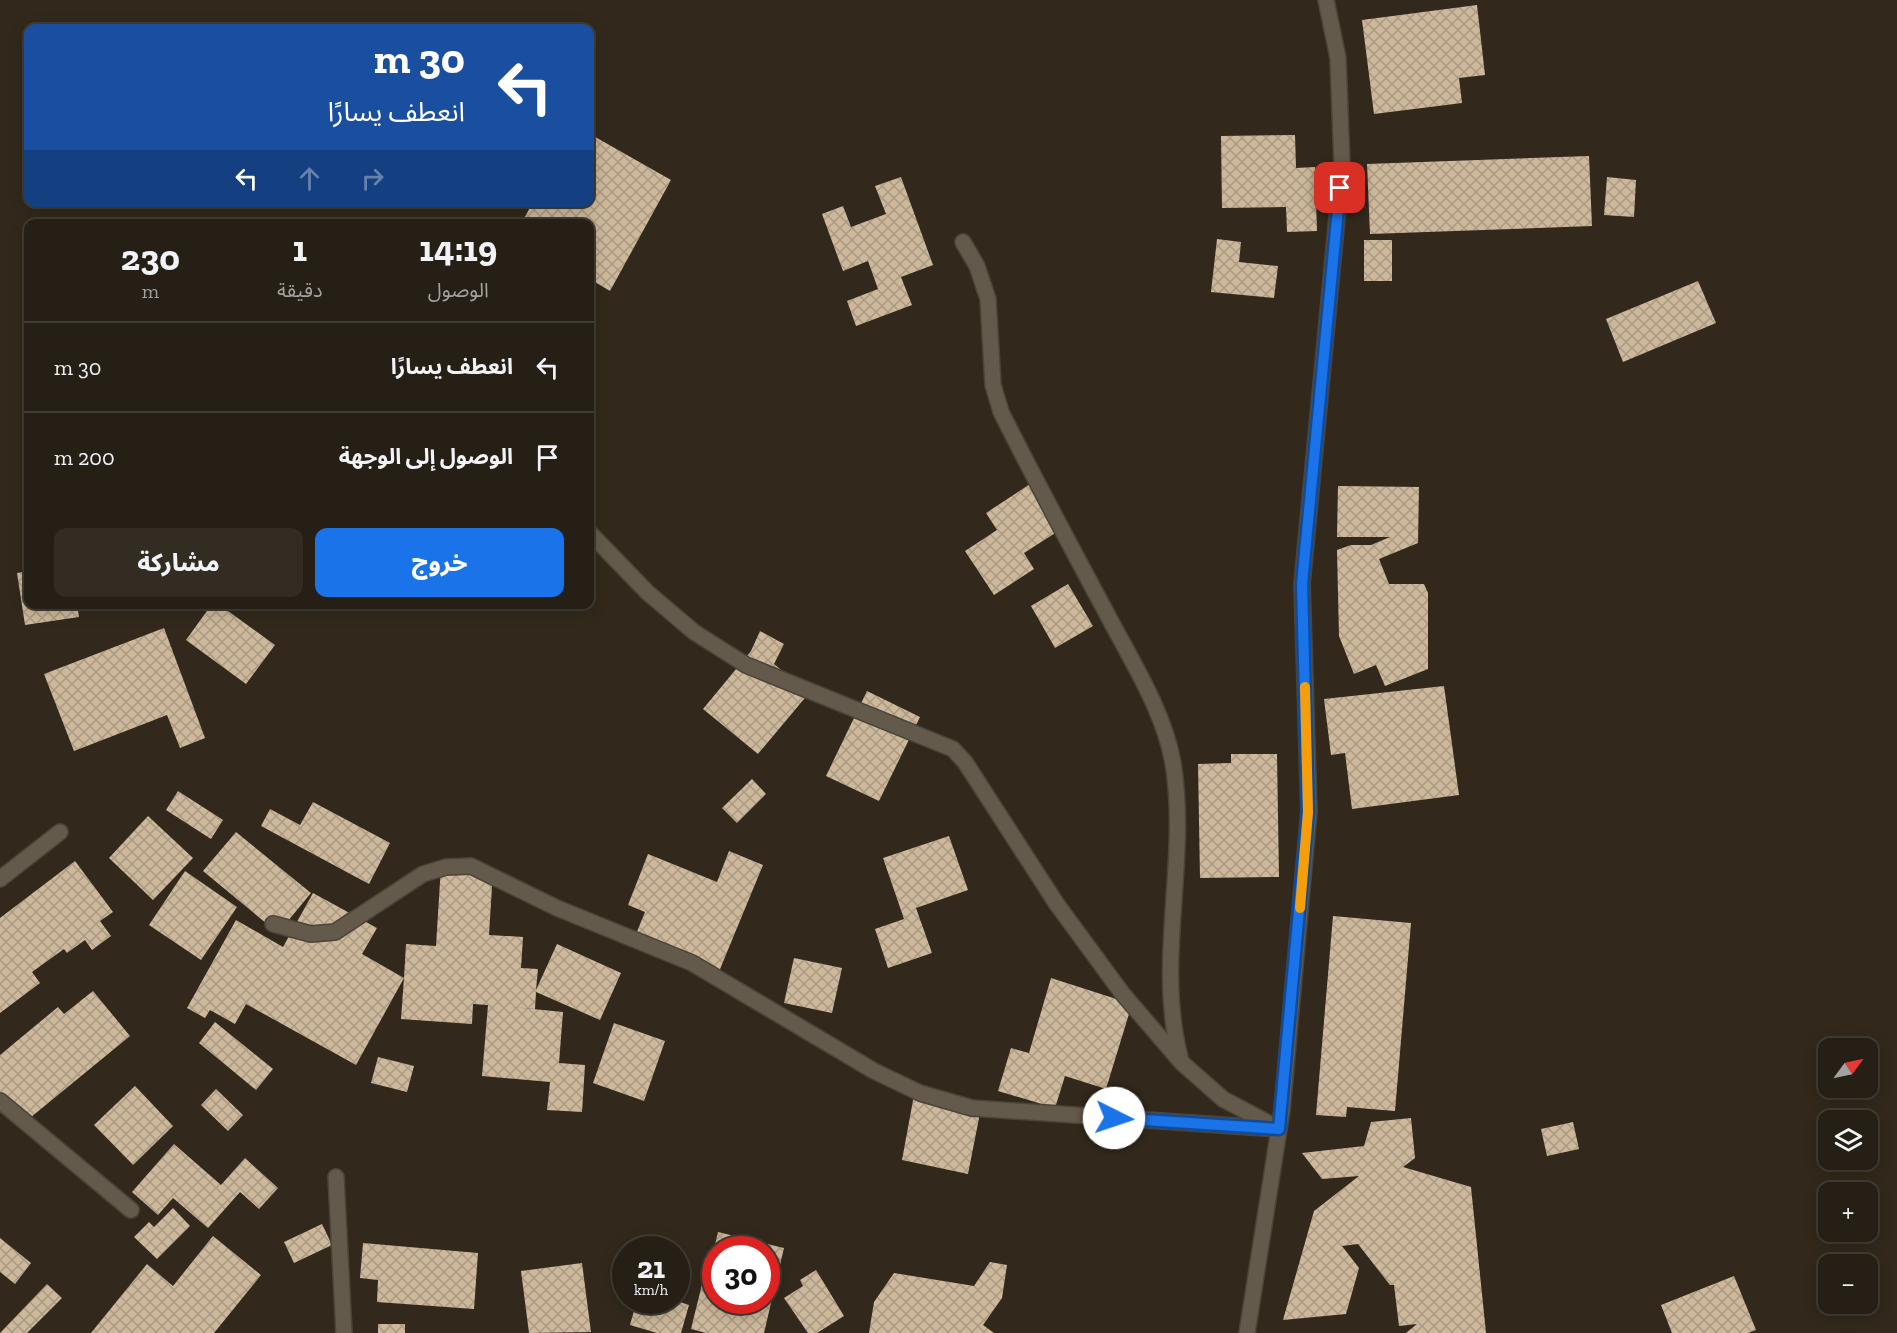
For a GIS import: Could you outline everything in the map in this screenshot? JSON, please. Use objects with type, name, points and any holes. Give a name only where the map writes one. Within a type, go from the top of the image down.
[{"type":"street","points":[[1247,1333],[1279,1129],[1308,812],[1302,584],[1342,165],[1338,58],[1326,0]]},
{"type":"street","points":[[963,242],[977,266],[988,299],[993,385],[1002,412],[1134,664],[1159,720],[1173,762],[1178,864],[1169,988],[1172,1026],[1182,1062]]},
{"type":"street","points":[[594,537],[647,592],[694,632],[746,665],[953,749],[965,762],[1056,903],[1122,993],[1182,1062],[1223,1099],[1279,1129]]},
{"type":"street","points":[[0,879],[60,832]]},
{"type":"street","points":[[273,924],[310,934],[335,932],[423,874],[446,867],[471,866],[557,908],[692,963],[874,1071],[920,1093],[972,1108],[1279,1129]]},
{"type":"street","points":[[0,1101],[131,1210]]},
{"type":"street","points":[[336,1177],[344,1333]]},
{"type":"building","points":[[1477,5],[1485,75],[1459,78],[1462,103],[1374,114],[1362,20]]},
{"type":"building","points":[[1295,135],[1296,168],[1315,167],[1317,231],[1287,232],[1286,207],[1222,208],[1221,136]]},
{"type":"building","points":[[594,136],[671,180],[610,291],[594,281],[594,219],[524,219],[530,207],[594,207]]},
{"type":"building","points":[[1589,156],[1592,226],[1370,234],[1367,164]]},
{"type":"building","points":[[901,177],[933,265],[901,277],[912,305],[856,326],[847,301],[878,289],[868,261],[843,271],[822,214],[843,206],[851,227],[886,214],[875,186]]},
{"type":"building","points":[[1607,177],[1636,180],[1634,217],[1604,215]]},
{"type":"building","points":[[1217,239],[1241,242],[1239,262],[1278,266],[1274,298],[1211,292]]},
{"type":"building","points":[[1364,240],[1392,240],[1392,281],[1364,281]]},
{"type":"building","points":[[1698,281],[1716,323],[1623,362],[1606,319]]},
{"type":"building","points":[[1033,482],[1063,528],[1024,553],[1034,569],[994,595],[965,551],[997,530],[986,513]]},
{"type":"building","points":[[1338,486],[1419,487],[1418,543],[1379,559],[1389,584],[1424,584],[1428,593],[1428,669],[1385,686],[1376,665],[1354,674],[1339,636],[1337,550],[1351,545],[1371,545],[1390,537],[1337,537]]},
{"type":"building","points":[[24,572],[24,609],[78,609],[79,617],[25,625],[17,573]]},
{"type":"building","points":[[1068,584],[1093,626],[1055,648],[1031,606]]},
{"type":"building","points":[[208,609],[225,609],[275,645],[246,684],[186,640]]},
{"type":"building","points":[[164,628],[205,738],[180,748],[167,715],[74,751],[44,674]]},
{"type":"building","points":[[760,631],[784,644],[774,664],[809,693],[758,754],[703,709],[751,651]]},
{"type":"building","points":[[1444,686],[1459,795],[1352,809],[1345,753],[1331,755],[1324,699]]},
{"type":"building","points":[[867,691],[920,717],[879,801],[826,776]]},
{"type":"building","points":[[1231,754],[1277,754],[1279,877],[1200,878],[1198,764],[1231,763]]},
{"type":"building","points":[[752,779],[766,794],[737,823],[722,808]]},
{"type":"building","points":[[178,791],[223,820],[211,839],[166,810]]},
{"type":"building","points":[[313,802],[390,843],[369,884],[261,826],[270,809],[300,825]]},
{"type":"building","points":[[148,816],[193,858],[153,900],[109,858]]},
{"type":"building","points":[[236,832],[311,893],[278,933],[203,871]]},
{"type":"building","points":[[949,836],[968,890],[916,908],[932,953],[888,968],[875,929],[904,919],[883,858]]},
{"type":"building","points":[[729,851],[763,865],[718,974],[634,939],[645,912],[628,905],[648,854],[717,882]]},
{"type":"building","points":[[75,861],[113,912],[100,921],[111,936],[92,950],[85,940],[67,953],[64,949],[32,972],[40,983],[0,1013],[0,918]]},
{"type":"building","points":[[441,866],[493,870],[489,935],[523,937],[521,968],[538,969],[536,990],[557,944],[621,973],[600,1020],[536,992],[535,1009],[504,1006],[563,1012],[559,1063],[585,1065],[582,1112],[547,1110],[550,1082],[482,1076],[488,1005],[473,1004],[472,1024],[401,1019],[406,944],[436,946]]},
{"type":"building","points":[[185,871],[237,907],[201,960],[149,925]]},
{"type":"building","points":[[313,893],[377,928],[362,954],[404,978],[356,1065],[246,1004],[235,1024],[210,1010],[205,1018],[187,1008],[236,920],[283,947]]},
{"type":"building","points":[[1333,916],[1411,923],[1395,1111],[1347,1107],[1346,1117],[1316,1115]]},
{"type":"building","points":[[794,958],[842,968],[832,1013],[784,1003]]},
{"type":"building","points":[[1051,978],[1132,1004],[1106,1089],[1065,1076],[1055,1108],[998,1091],[1011,1048],[1029,1053]]},
{"type":"building","points":[[93,991],[130,1036],[25,1122],[0,1092],[0,1055],[58,1007],[64,1014]]},
{"type":"building","points":[[215,1022],[273,1069],[256,1090],[199,1043]]},
{"type":"building","points":[[614,1023],[665,1041],[644,1101],[593,1083]]},
{"type":"building","points":[[378,1057],[414,1066],[407,1092],[371,1083]]},
{"type":"building","points":[[135,1086],[173,1126],[133,1165],[94,1125]]},
{"type":"building","points":[[216,1089],[243,1115],[228,1131],[201,1105]]},
{"type":"building","points":[[914,1095],[981,1108],[968,1174],[902,1160]]},
{"type":"building","points":[[1411,1118],[1415,1158],[1403,1167],[1471,1187],[1486,1333],[1406,1333],[1417,1324],[1399,1326],[1394,1285],[1390,1285],[1358,1244],[1342,1246],[1359,1268],[1346,1314],[1283,1320],[1314,1211],[1359,1176],[1322,1179],[1302,1153],[1364,1146],[1371,1122]]},
{"type":"building","points":[[1573,1122],[1579,1149],[1547,1156],[1541,1129]]},
{"type":"building","points":[[174,1144],[221,1185],[245,1158],[278,1188],[259,1209],[240,1192],[208,1228],[173,1198],[158,1215],[132,1192]]},
{"type":"building","points":[[173,1208],[190,1226],[157,1259],[134,1237],[149,1222],[154,1227]]},
{"type":"building","points":[[322,1224],[332,1245],[294,1263],[284,1242]]},
{"type":"building","points":[[718,1232],[734,1236],[717,1236]]},
{"type":"building","points":[[213,1236],[261,1275],[214,1333],[91,1333],[147,1264],[173,1286]]},
{"type":"building","points":[[0,1238],[31,1263],[15,1284],[0,1272]]},
{"type":"building","points":[[363,1243],[478,1253],[474,1309],[377,1302],[378,1280],[360,1278]]},
{"type":"building","points":[[780,1247],[784,1248],[780,1265]]},
{"type":"building","points":[[990,1262],[1007,1265],[1002,1298],[983,1325],[994,1333],[869,1333],[874,1302],[894,1273],[974,1286]]},
{"type":"building","points":[[582,1263],[591,1332],[529,1333],[521,1271]]},
{"type":"building","points":[[816,1270],[844,1316],[817,1333],[808,1333],[784,1298],[803,1286],[800,1280]]},
{"type":"building","points":[[1734,1276],[1756,1330],[1748,1333],[1672,1333],[1661,1305]]},
{"type":"building","points":[[47,1284],[62,1298],[27,1333],[0,1333]]},
{"type":"building","points":[[702,1284],[702,1314],[768,1314],[764,1333],[706,1333],[691,1329]]},
{"type":"building","points":[[633,1314],[686,1314],[681,1333],[657,1333],[630,1325]]},
{"type":"building","points":[[378,1324],[405,1324],[405,1333],[378,1333]]},
{"type":"slow traffic","points":[[1300,908],[1308,812],[1305,687]]},
{"type":"route","points":[[1114,1118],[1279,1129],[1308,812],[1302,584],[1340,188]]}]
